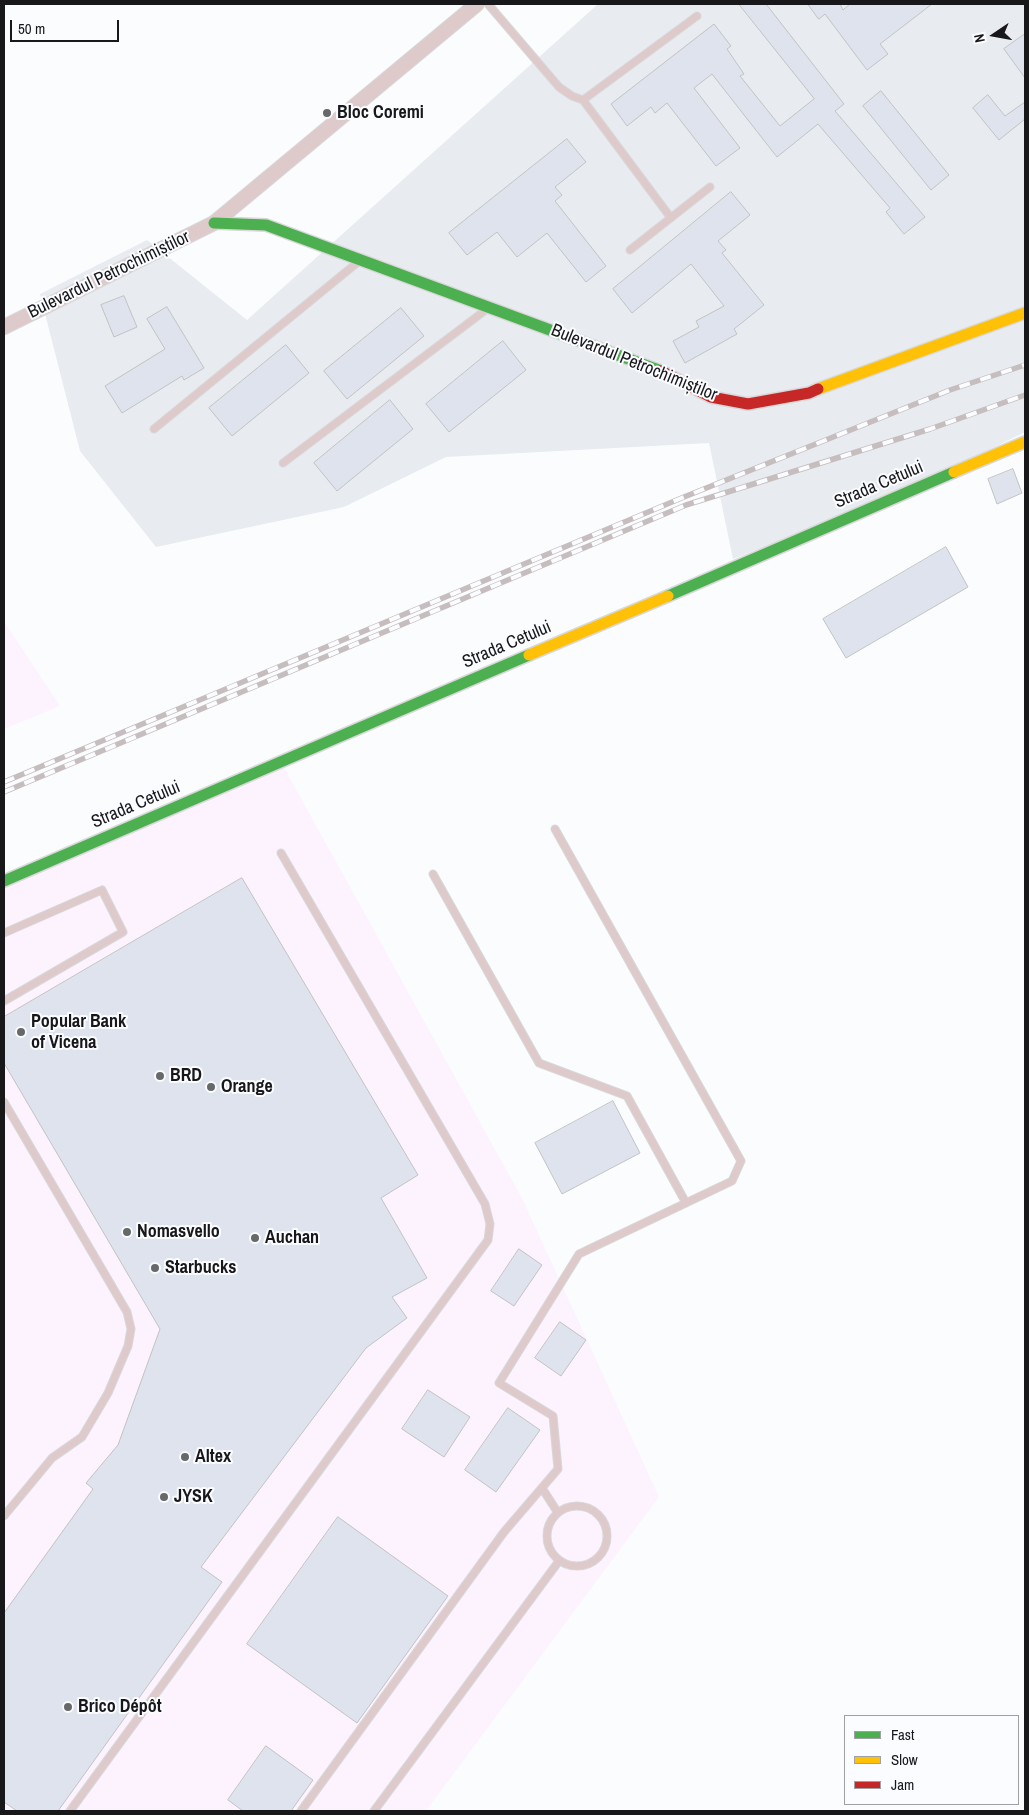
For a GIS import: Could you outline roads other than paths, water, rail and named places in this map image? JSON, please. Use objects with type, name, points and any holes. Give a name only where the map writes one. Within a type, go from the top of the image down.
[{"type":"street","name":"Bulevardul Petrochimiștilor","points":[[4,327],[214,223],[477,4]]},
{"type":"street","name":"Bulevardul Petrochimiștilor","points":[[214,223],[266,225],[659,370],[711,398],[748,404],[809,393],[1025,313]]},
{"type":"street","name":"Strada Cetului","points":[[4,881],[1025,442]]},
{"type":"lane","points":[[488,4],[558,87],[572,96],[583,100],[671,218]]},
{"type":"lane","points":[[583,100],[697,16]]},
{"type":"lane","points":[[630,250],[710,187]]},
{"type":"lane","points":[[154,430],[361,260]]},
{"type":"lane","points":[[283,463],[489,307]]},
{"type":"lane","points":[[301,1811],[504,1532],[558,1469],[553,1416],[499,1382],[579,1254],[732,1181],[741,1161],[555,829]]},
{"type":"lane","points":[[70,1811],[488,1240],[490,1224],[485,1204],[281,853]]},
{"type":"lane","points":[[433,874],[538,1063],[627,1096],[686,1203]]},
{"type":"lane","points":[[4,933],[102,890],[123,932],[4,1001]]},
{"type":"lane","points":[[4,1102],[127,1312],[131,1329],[128,1346],[115,1378],[82,1437],[52,1458],[4,1516]]},
{"type":"lane","points":[[542,1488],[558,1512]]},
{"type":"lane","points":[[567,1507],[589,1508],[598,1515],[604,1524],[607,1535],[605,1546],[600,1556],[591,1563],[580,1566],[569,1566],[559,1561],[551,1553],[547,1543],[547,1531],[550,1521],[558,1512],[567,1507]]},
{"type":"lane","points":[[374,1811],[559,1561]]},
{"type":"railway","points":[[4,782],[684,497],[950,390],[1025,365]]},
{"type":"railway","points":[[4,792],[686,505],[930,429],[1025,395]]},
{"type":"place","name":"Bloc Coremi","points":[[327,113]]},
{"type":"place","name":"Popular Bank of Vicena","points":[[21,1032]]},
{"type":"place","name":"BRD","points":[[160,1076]]},
{"type":"place","name":"Orange","points":[[211,1087]]},
{"type":"place","name":"Nomasvello","points":[[127,1232]]},
{"type":"place","name":"Auchan","points":[[255,1238]]},
{"type":"place","name":"Starbucks","points":[[155,1268]]},
{"type":"place","name":"Altex","points":[[185,1457]]},
{"type":"place","name":"JYSK","points":[[164,1497]]},
{"type":"place","name":"Brico Dépôt","points":[[68,1707]]}]
